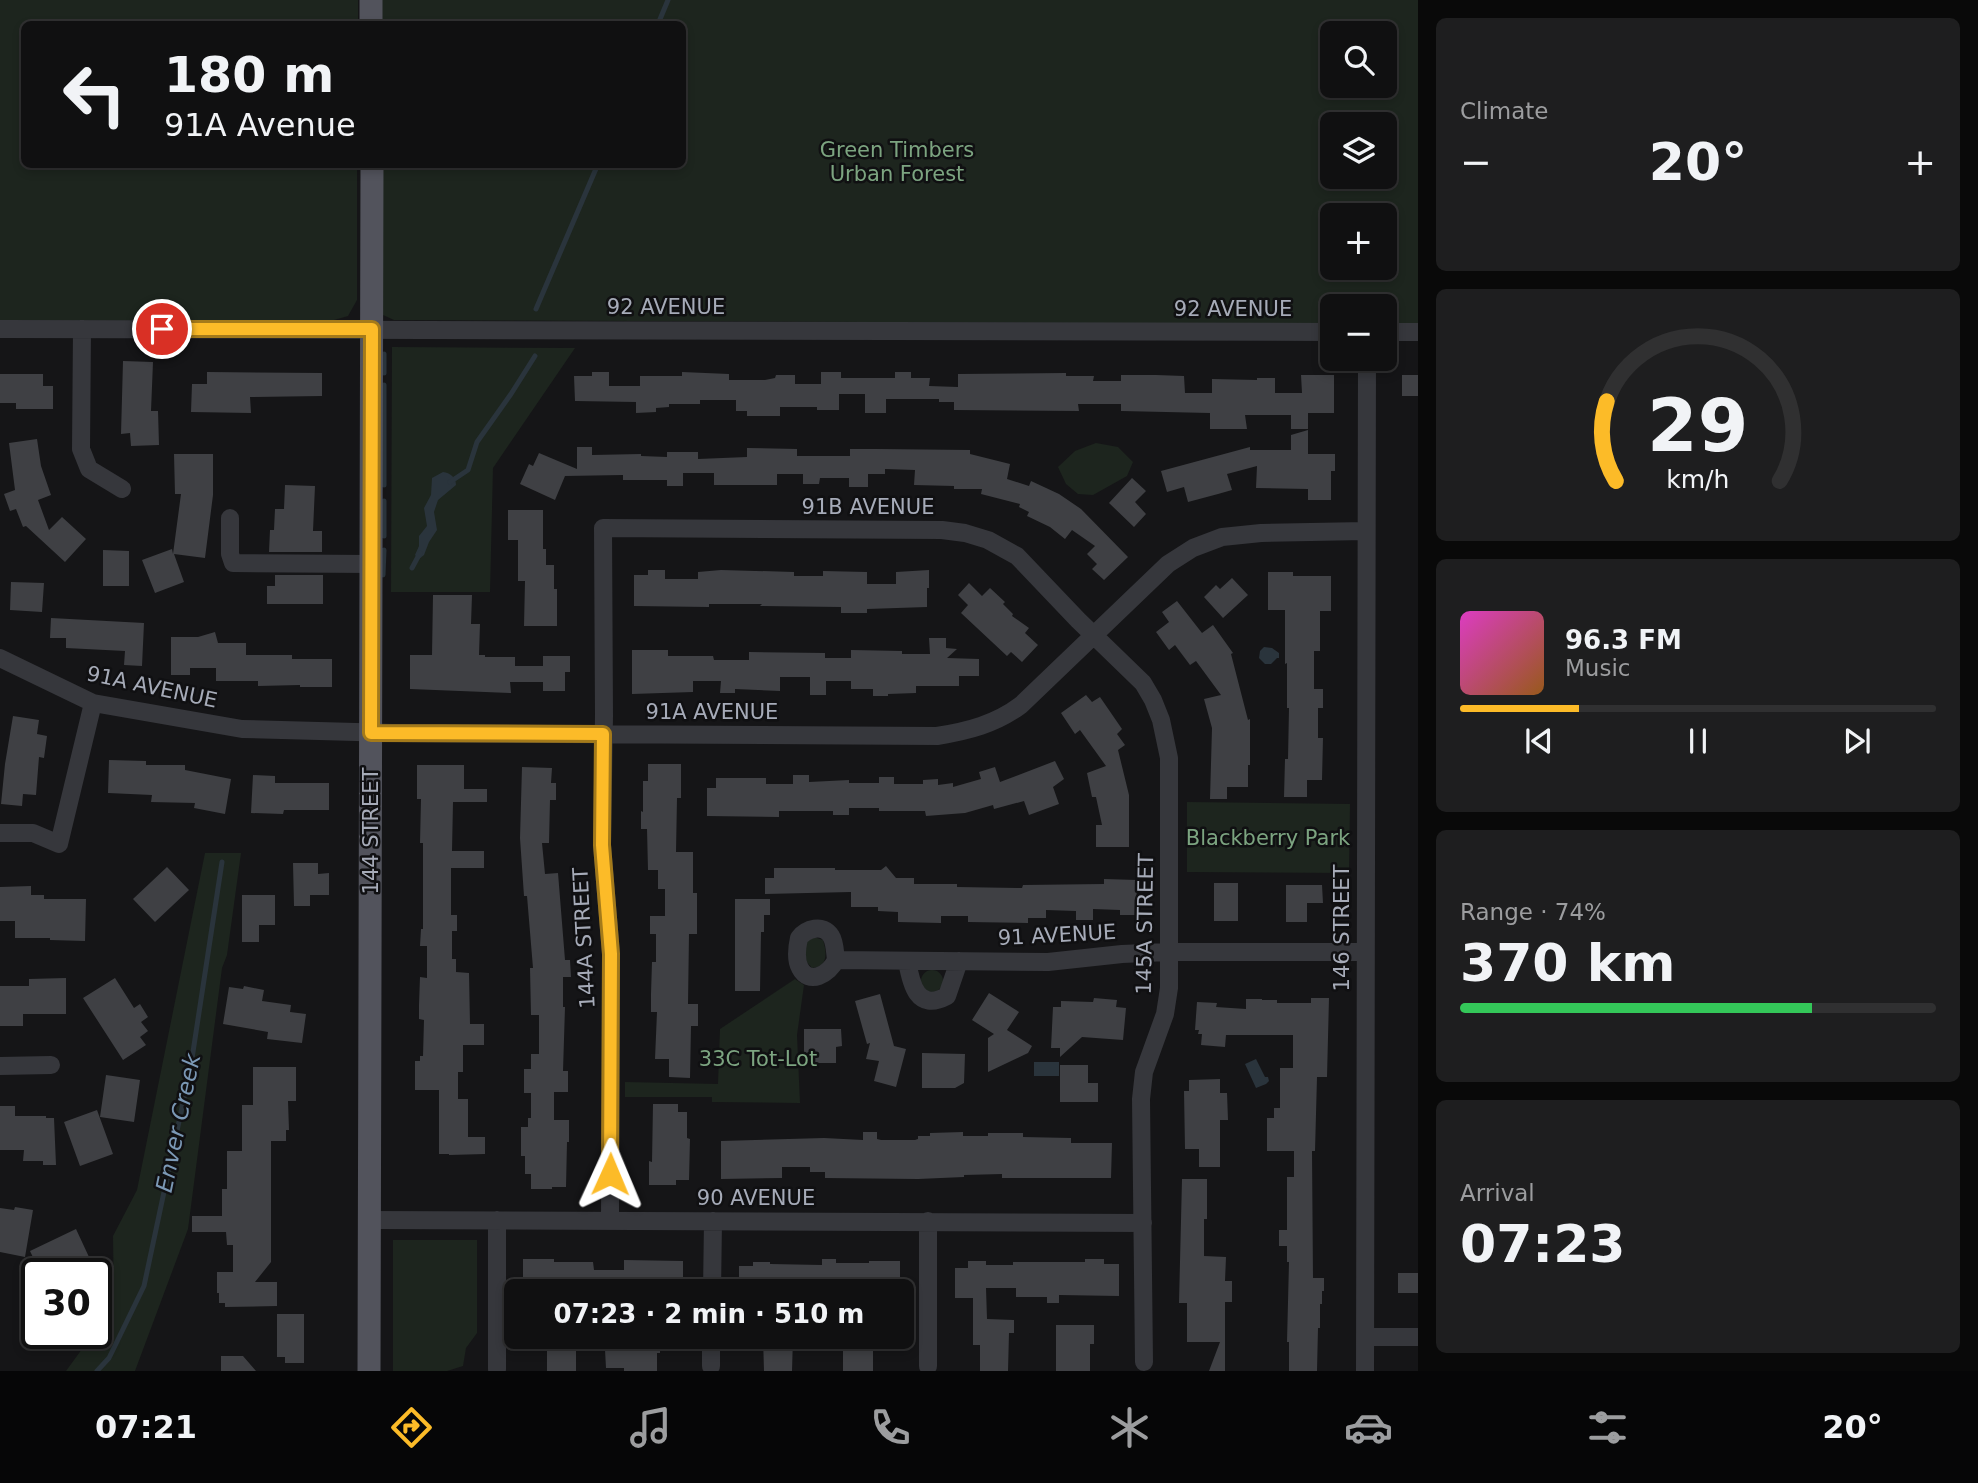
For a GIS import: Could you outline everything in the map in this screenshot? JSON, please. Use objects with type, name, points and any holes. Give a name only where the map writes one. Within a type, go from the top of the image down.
[{"type":"main road","points":[[372,0],[372,21]]},
{"type":"main road","name":"144 STREET","points":[[369,1371],[372,168]]},
{"type":"street","name":"92 AVENUE","points":[[0,329],[1320,332]]},
{"type":"street","points":[[82,329],[81,449],[89,469],[122,489]]},
{"type":"street","points":[[1397,332],[1418,332]]},
{"type":"street","name":"146 STREET","points":[[1366,1371],[1367,371]]},
{"type":"street","points":[[230,517],[230,554],[233,563],[371,564]]},
{"type":"street","name":"91B AVENUE","points":[[603,528],[942,530],[965,533],[988,540],[1017,556],[1093,635]]},
{"type":"street","name":"144A STREET","points":[[603,528],[602,845],[611,954],[610,1220]]},
{"type":"street","name":"91A AVENUE","points":[[0,658],[93,703],[242,729],[371,733],[926,736],[961,732],[986,725],[1010,713],[1168,564],[1207,541],[1241,534],[1365,531]]},
{"type":"street","name":"145A STREET","points":[[1093,635],[1143,683],[1157,710],[1169,758],[1168,1002],[1144,1072],[1141,1099],[1144,1362]]},
{"type":"street","points":[[0,833],[33,833],[60,844],[93,703]]},
{"type":"street","name":"91 AVENUE","points":[[836,960],[1048,962],[1168,952],[1365,952]]},
{"type":"street","points":[[907,961],[916,993],[930,1001],[947,996],[959,961]]},
{"type":"street","points":[[0,1066],[51,1065]]},
{"type":"street","name":"90 AVENUE","points":[[370,1220],[1143,1223]]},
{"type":"street","points":[[497,1220],[497,1369]]},
{"type":"street","points":[[712,1279],[713,1221]]},
{"type":"street","points":[[928,1222],[928,1366]]},
{"type":"street","points":[[1365,1338],[1418,1337]]},
{"type":"street","points":[[711,1349],[711,1366]]},
{"type":"green space","points":[[0,0],[358,0],[358,21],[21,21],[21,168],[357,168],[357,300],[348,316],[334,320],[0,321]]},
{"type":"green space","name":"Green Timbers Urban Forest","points":[[377,0],[1418,0],[1418,324],[1397,324],[1397,294],[1320,294],[1320,324],[394,320],[379,310],[376,168],[686,168],[686,21],[377,21]]},
{"type":"green space","points":[[392,347],[575,348],[493,468],[490,592],[391,592]]},
{"type":"green space","points":[[1096,443],[1118,447],[1133,462],[1127,476],[1093,495],[1078,494],[1066,484],[1058,467],[1075,451]]},
{"type":"green space","name":"Blackberry Park","points":[[1187,802],[1350,804],[1349,873],[1187,872]]},
{"type":"green space","points":[[205,853],[241,853],[227,955],[222,968],[188,1229],[135,1371],[66,1371],[82,1349],[112,1349],[113,1236],[137,1190]]},
{"type":"green space","points":[[814,937],[823,940],[825,954],[824,962],[812,968],[806,961],[806,942]]},
{"type":"green space","points":[[932,970],[940,973],[943,981],[940,989],[932,992],[924,989],[921,981],[924,973]]},
{"type":"green space","name":"33C Tot-Lot","points":[[795,979],[804,985],[797,1035],[800,1103],[712,1102],[712,1097],[625,1097],[625,1082],[718,1084],[720,1029]]},
{"type":"green space","points":[[393,1240],[477,1240],[477,1333],[466,1348],[463,1366],[447,1371],[393,1371]]},
{"type":"shaded area","points":[[443,472],[452,476],[456,485],[438,500],[434,512],[437,530],[424,555],[419,559],[415,555],[419,536],[427,526],[424,508],[431,495],[432,478]]},
{"type":"shaded area","points":[[1264,647],[1279,653],[1279,658],[1271,664],[1265,664],[1259,658]]},
{"type":"shaded area","points":[[1256,1059],[1269,1081],[1256,1088],[1245,1064]]},
{"type":"shaded area","points":[[1034,1062],[1059,1062],[1059,1076],[1034,1076]]},
{"type":"building","points":[[123,361],[153,362],[151,411],[158,411],[159,445],[131,446],[130,433],[121,434]]},
{"type":"building","points":[[207,372],[322,373],[322,396],[250,397],[251,413],[191,412],[192,384],[207,384]]},
{"type":"building","points":[[592,372],[609,372],[609,386],[640,386],[640,376],[682,376],[682,372],[729,374],[729,380],[765,380],[775,378],[776,375],[795,375],[795,384],[821,384],[821,372],[841,372],[841,378],[895,378],[895,372],[911,372],[911,378],[930,378],[929,386],[958,387],[958,374],[1066,373],[1066,376],[1094,376],[1093,381],[1121,381],[1121,375],[1156,375],[1184,376],[1185,393],[1212,393],[1212,379],[1275,378],[1275,393],[1302,393],[1301,375],[1334,375],[1334,413],[1308,413],[1308,429],[1291,429],[1291,415],[1245,415],[1247,429],[1210,429],[1210,413],[1121,411],[1121,404],[1078,404],[1079,411],[954,410],[954,402],[939,402],[939,399],[886,399],[886,413],[865,413],[865,394],[839,394],[839,410],[780,407],[780,416],[747,416],[747,411],[736,411],[736,400],[700,400],[700,404],[669,404],[669,407],[656,408],[656,412],[636,413],[636,402],[575,401],[574,376],[592,376]]},
{"type":"building","points":[[0,374],[43,374],[43,386],[53,386],[53,409],[16,409],[16,403],[0,403]]},
{"type":"building","points":[[1402,375],[1418,375],[1418,396],[1402,396]]},
{"type":"building","points":[[1308,430],[1308,454],[1335,454],[1335,471],[1331,471],[1331,500],[1308,500],[1308,489],[1256,488],[1257,466],[1227,474],[1232,490],[1188,502],[1184,487],[1167,492],[1161,471],[1250,447],[1250,450],[1291,450],[1291,435]]},
{"type":"building","points":[[37,439],[41,466],[51,495],[38,500],[49,530],[62,517],[86,539],[65,562],[26,526],[23,527],[16,509],[10,511],[4,494],[15,490],[9,443]]},
{"type":"building","points":[[577,447],[592,447],[592,455],[641,454],[667,457],[667,452],[698,452],[698,459],[747,457],[747,448],[797,449],[797,456],[850,456],[850,449],[970,450],[970,454],[1010,464],[1007,479],[1029,486],[1031,481],[1059,494],[1081,509],[1128,557],[1104,580],[1092,569],[1097,564],[1087,554],[1095,546],[1072,530],[1065,539],[1050,527],[1027,516],[1029,512],[1019,507],[1020,504],[981,494],[982,489],[914,485],[915,470],[885,469],[885,474],[868,474],[868,487],[849,487],[849,478],[820,478],[819,484],[803,484],[803,474],[777,474],[777,485],[714,485],[714,473],[683,473],[683,486],[667,486],[667,480],[623,480],[623,475],[565,476],[555,500],[520,484],[529,464],[533,466],[539,453],[577,469]]},
{"type":"building","points":[[174,454],[213,454],[213,495],[205,558],[174,554],[184,582],[155,593],[142,560],[172,549],[173,554],[181,494],[175,494]]},
{"type":"building","points":[[1132,478],[1146,491],[1135,502],[1146,514],[1134,527],[1109,503]]},
{"type":"building","points":[[285,485],[315,486],[313,531],[322,531],[322,552],[269,552],[275,509],[284,509]]},
{"type":"building","points":[[508,510],[543,510],[543,549],[546,549],[546,565],[554,565],[557,626],[524,626],[525,581],[518,581],[518,540],[508,540]]},
{"type":"building","points":[[103,550],[129,551],[129,586],[103,586]]},
{"type":"building","points":[[648,570],[665,570],[665,579],[698,579],[698,572],[721,570],[794,572],[794,576],[823,576],[823,571],[867,572],[867,584],[896,584],[896,572],[929,570],[929,588],[927,607],[867,609],[867,613],[841,613],[841,607],[760,606],[762,604],[709,604],[709,607],[634,606],[634,575],[648,575]]},
{"type":"building","points":[[1268,572],[1293,572],[1293,576],[1331,576],[1331,611],[1320,611],[1320,651],[1314,651],[1314,689],[1323,689],[1323,708],[1318,708],[1318,738],[1323,738],[1322,780],[1307,780],[1307,797],[1284,797],[1289,708],[1287,663],[1285,664],[1285,610],[1268,610]]},
{"type":"building","points":[[275,575],[323,575],[323,604],[267,604],[267,586],[275,586]]},
{"type":"building","points":[[1232,578],[1248,595],[1223,618],[1204,597],[1216,585],[1220,589]]},
{"type":"building","points":[[11,582],[44,583],[42,612],[10,610]]},
{"type":"building","points":[[969,583],[982,596],[990,588],[1005,602],[1003,604],[1012,616],[1029,628],[1025,633],[1038,645],[1022,662],[1011,652],[1007,656],[961,613],[968,605],[958,595]]},
{"type":"building","points":[[433,595],[472,595],[471,624],[480,624],[479,655],[515,657],[515,666],[543,666],[543,656],[570,656],[570,672],[565,672],[565,691],[543,691],[543,682],[510,682],[511,693],[410,689],[410,655],[432,655]]},
{"type":"building","points":[[1177,601],[1202,633],[1213,625],[1233,653],[1231,654],[1248,720],[1250,719],[1248,787],[1227,787],[1227,799],[1210,799],[1212,728],[1204,699],[1221,695],[1196,661],[1190,665],[1175,645],[1169,650],[1156,632],[1169,622],[1162,612]]},
{"type":"building","points":[[51,618],[144,623],[142,666],[124,665],[125,651],[66,648],[66,638],[50,638]]},
{"type":"building","points":[[215,632],[218,643],[246,643],[246,655],[292,655],[292,659],[332,659],[332,687],[258,686],[258,681],[216,681],[216,668],[190,668],[190,675],[171,675],[171,637],[198,637]]},
{"type":"building","points":[[929,638],[946,638],[946,648],[957,649],[947,658],[979,659],[979,676],[959,676],[959,686],[916,686],[916,693],[888,696],[873,696],[873,689],[851,689],[851,681],[826,681],[826,695],[810,695],[810,677],[780,677],[780,691],[735,689],[735,693],[720,693],[721,681],[693,681],[693,692],[632,694],[632,650],[668,650],[668,656],[713,656],[714,660],[749,660],[749,652],[825,653],[825,658],[851,658],[851,650],[930,654]]},
{"type":"building","points":[[1086,695],[1092,702],[1100,697],[1122,729],[1117,734],[1125,745],[1118,750],[1129,795],[1129,847],[1096,847],[1096,825],[1102,825],[1087,773],[1106,766],[1080,730],[1075,734],[1061,713]]},
{"type":"building","points":[[13,716],[39,720],[37,734],[47,736],[44,758],[39,757],[36,795],[23,794],[22,806],[1,804]]},
{"type":"building","points":[[109,760],[146,761],[146,765],[185,765],[185,770],[231,779],[225,814],[194,808],[195,803],[151,802],[152,795],[108,793]]},
{"type":"building","points":[[1055,761],[1064,779],[1053,787],[1059,804],[1029,815],[1024,801],[994,809],[993,805],[965,813],[926,816],[925,811],[849,808],[849,815],[833,815],[833,811],[779,811],[779,817],[707,816],[707,788],[716,788],[716,778],[766,778],[766,784],[793,784],[793,775],[809,775],[809,782],[849,780],[849,783],[879,783],[879,777],[894,777],[894,784],[923,784],[923,780],[938,779],[938,785],[953,783],[953,787],[981,779],[979,772],[995,767],[1000,782]]},
{"type":"building","points":[[648,764],[681,764],[676,852],[693,852],[697,934],[689,934],[688,1004],[698,1004],[698,1026],[691,1026],[690,1078],[669,1077],[669,1059],[655,1059],[657,1012],[651,1012],[651,994],[652,962],[656,962],[656,934],[650,934],[650,916],[665,916],[665,889],[658,889],[658,870],[648,870],[647,829],[641,829],[643,781],[648,781]]},
{"type":"building","points":[[417,765],[464,765],[464,789],[487,789],[487,802],[453,802],[452,851],[484,851],[484,868],[451,868],[451,915],[457,915],[457,931],[452,931],[452,959],[456,959],[456,972],[469,973],[470,1024],[484,1024],[484,1045],[463,1045],[463,1072],[458,1072],[458,1099],[468,1099],[468,1137],[485,1137],[485,1154],[439,1154],[439,1090],[415,1090],[415,1061],[420,1061],[420,1056],[423,1056],[424,1020],[419,1019],[420,977],[427,978],[427,946],[420,946],[423,929],[423,843],[420,843],[421,799],[417,799]]},
{"type":"building","points":[[522,767],[552,768],[551,783],[556,783],[556,800],[550,800],[549,843],[542,843],[545,874],[558,873],[565,960],[570,960],[571,977],[563,977],[563,1071],[568,1071],[568,1092],[554,1092],[554,1120],[569,1120],[566,1187],[552,1189],[531,1189],[531,1174],[525,1174],[525,1156],[521,1156],[521,1127],[528,1127],[528,1118],[531,1118],[531,1093],[524,1093],[524,1069],[531,1069],[531,1054],[539,1054],[539,1015],[531,1015],[530,968],[533,968],[520,838]]},
{"type":"building","points":[[253,775],[275,776],[275,783],[329,783],[329,810],[284,810],[283,814],[251,813]]},
{"type":"building","points":[[293,863],[318,863],[318,874],[329,873],[329,895],[310,895],[310,906],[294,906]]},
{"type":"building","points":[[886,866],[896,878],[914,878],[914,884],[957,884],[957,887],[1022,888],[1023,885],[1104,884],[1104,879],[1137,880],[1136,915],[1120,915],[1120,910],[1093,909],[1093,920],[1076,920],[1076,911],[1046,910],[1046,918],[1028,918],[1028,923],[968,922],[968,916],[941,916],[941,923],[898,922],[898,912],[878,911],[878,907],[851,907],[851,892],[765,894],[765,878],[774,878],[774,868],[881,870]]},
{"type":"building","points":[[167,867],[189,890],[155,922],[133,899]]},
{"type":"building","points":[[1214,883],[1238,883],[1238,921],[1214,921]]},
{"type":"building","points":[[1286,885],[1322,885],[1323,903],[1307,903],[1307,922],[1286,922]]},
{"type":"building","points":[[31,886],[31,895],[44,895],[44,899],[86,899],[85,941],[15,938],[15,921],[0,921],[0,887]]},
{"type":"building","points":[[242,895],[275,895],[275,925],[259,925],[259,942],[242,942]]},
{"type":"building","points":[[735,899],[770,899],[770,915],[764,915],[764,932],[761,932],[760,991],[735,991]]},
{"type":"building","points":[[66,978],[66,1014],[23,1014],[23,1026],[0,1026],[0,986],[29,986],[29,979]]},
{"type":"building","points":[[115,978],[134,1008],[140,1004],[148,1017],[141,1022],[148,1031],[140,1037],[146,1045],[123,1060],[83,998]]},
{"type":"building","points":[[244,986],[264,990],[262,1001],[291,1005],[290,1012],[306,1014],[302,1043],[267,1039],[268,1032],[223,1024],[229,987],[243,989]]},
{"type":"building","points":[[989,993],[1019,1012],[1007,1030],[1032,1046],[1028,1053],[988,1072],[988,1038],[994,1034],[972,1020]]},
{"type":"building","points":[[880,994],[894,1046],[906,1049],[896,1087],[874,1081],[879,1061],[866,1059],[870,1043],[867,1044],[855,1001]]},
{"type":"building","points":[[1094,998],[1117,1000],[1116,1007],[1126,1008],[1123,1040],[1082,1037],[1060,1057],[1060,1048],[1051,1048],[1053,1007],[1061,1007],[1061,1001],[1093,1002]]},
{"type":"building","points":[[1311,998],[1329,998],[1327,1077],[1317,1077],[1315,1151],[1312,1151],[1313,1278],[1324,1278],[1324,1291],[1320,1304],[1317,1371],[1289,1371],[1289,1262],[1287,1246],[1279,1246],[1279,1230],[1287,1230],[1287,1177],[1294,1177],[1294,1151],[1267,1151],[1267,1118],[1274,1118],[1274,1108],[1280,1108],[1280,1068],[1293,1068],[1293,1035],[1226,1035],[1225,1047],[1201,1045],[1202,1034],[1195,1030],[1197,1002],[1217,1003],[1216,1007],[1246,1009],[1246,999],[1311,1003]]},
{"type":"building","points":[[804,1029],[841,1029],[842,1046],[836,1047],[836,1063],[804,1063]]},
{"type":"building","points":[[922,1053],[965,1054],[964,1083],[955,1088],[922,1088]]},
{"type":"building","points":[[1060,1065],[1088,1065],[1088,1083],[1098,1083],[1098,1102],[1060,1102]]},
{"type":"building","points":[[253,1067],[296,1067],[296,1101],[288,1101],[289,1130],[286,1130],[286,1141],[271,1141],[271,1262],[255,1282],[277,1282],[277,1306],[225,1307],[225,1303],[219,1303],[217,1272],[233,1272],[233,1245],[227,1245],[226,1232],[192,1232],[192,1216],[222,1216],[222,1189],[227,1189],[227,1151],[242,1151],[242,1105],[253,1105]]},
{"type":"building","points":[[106,1075],[140,1080],[134,1122],[100,1117]]},
{"type":"building","points":[[1220,1079],[1220,1093],[1227,1093],[1228,1120],[1220,1120],[1220,1167],[1199,1167],[1199,1149],[1185,1149],[1184,1091],[1189,1091],[1189,1080]]},
{"type":"building","points":[[653,1104],[678,1104],[678,1112],[687,1112],[687,1138],[690,1139],[689,1180],[676,1180],[676,1185],[649,1185]]},
{"type":"building","points":[[0,1106],[15,1106],[15,1116],[54,1118],[56,1165],[43,1165],[43,1161],[23,1161],[24,1150],[0,1150]]},
{"type":"building","points":[[97,1110],[113,1154],[80,1166],[64,1122]]},
{"type":"building","points":[[863,1132],[877,1132],[877,1139],[881,1140],[915,1140],[918,1136],[930,1136],[930,1133],[963,1132],[963,1136],[1023,1133],[1023,1137],[1071,1138],[1071,1143],[1112,1143],[1111,1178],[1002,1178],[1002,1174],[918,1179],[825,1178],[825,1172],[810,1172],[810,1167],[782,1167],[782,1178],[721,1179],[721,1141],[824,1138],[863,1140]]},
{"type":"building","points":[[1182,1179],[1207,1179],[1204,1256],[1226,1257],[1225,1281],[1232,1281],[1232,1302],[1225,1302],[1225,1371],[1209,1371],[1220,1342],[1187,1342],[1187,1303],[1179,1303]]},
{"type":"building","points":[[15,1207],[33,1210],[25,1257],[0,1252],[0,1208],[14,1210]]},
{"type":"building","points":[[76,1229],[89,1257],[33,1258],[30,1251]]},
{"type":"building","points":[[523,1259],[593,1262],[594,1270],[624,1270],[624,1260],[683,1261],[683,1279],[523,1279]]},
{"type":"building","points":[[822,1259],[836,1259],[836,1263],[900,1261],[900,1279],[739,1279],[739,1266],[753,1266],[753,1262],[822,1265]]},
{"type":"building","points":[[1085,1259],[1104,1259],[1104,1264],[1119,1264],[1119,1296],[1059,1295],[1059,1303],[1047,1303],[1047,1297],[1016,1297],[1016,1288],[986,1288],[987,1319],[1014,1320],[1014,1333],[1009,1333],[1008,1371],[980,1371],[980,1345],[973,1345],[973,1298],[955,1298],[955,1268],[968,1268],[968,1261],[986,1261],[986,1265],[1013,1265],[1013,1262],[1085,1262]]},
{"type":"building","points":[[1398,1273],[1418,1273],[1418,1293],[1398,1293]]},
{"type":"building","points":[[277,1314],[304,1314],[304,1363],[285,1363],[285,1357],[277,1357]]},
{"type":"building","points":[[1056,1325],[1094,1325],[1094,1344],[1090,1344],[1090,1371],[1056,1371]]},
{"type":"building","points":[[547,1349],[576,1349],[576,1371],[547,1371]]},
{"type":"building","points":[[660,1349],[660,1353],[657,1353],[657,1371],[606,1368],[605,1350]]},
{"type":"building","points":[[763,1349],[793,1349],[792,1371],[764,1371]]},
{"type":"building","points":[[843,1349],[873,1349],[873,1371],[843,1371]]},
{"type":"building","points":[[221,1356],[243,1356],[256,1371],[221,1371]]},
{"type":"waterway","name":"Enver Creek","points":[[659,21],[668,0]]},
{"type":"waterway","name":"Enver Creek","points":[[536,309],[596,168]]},
{"type":"waterway","points":[[384,354],[384,373]]},
{"type":"waterway","name":"Enver Creek","points":[[450,482],[468,470],[477,442],[535,356]]},
{"type":"waterway","points":[[384,385],[384,485]]},
{"type":"waterway","points":[[384,501],[384,536]]},
{"type":"waterway","points":[[383,575],[384,550]]},
{"type":"waterway","name":"Enver Creek","points":[[412,568],[420,553]]},
{"type":"waterway","name":"Enver Creek","points":[[97,1371],[109,1358],[144,1286],[191,1065],[222,862]]},
{"type":"route","points":[[162,329],[372,329],[371,733],[603,734],[602,845],[611,954],[610,1174]]}]
